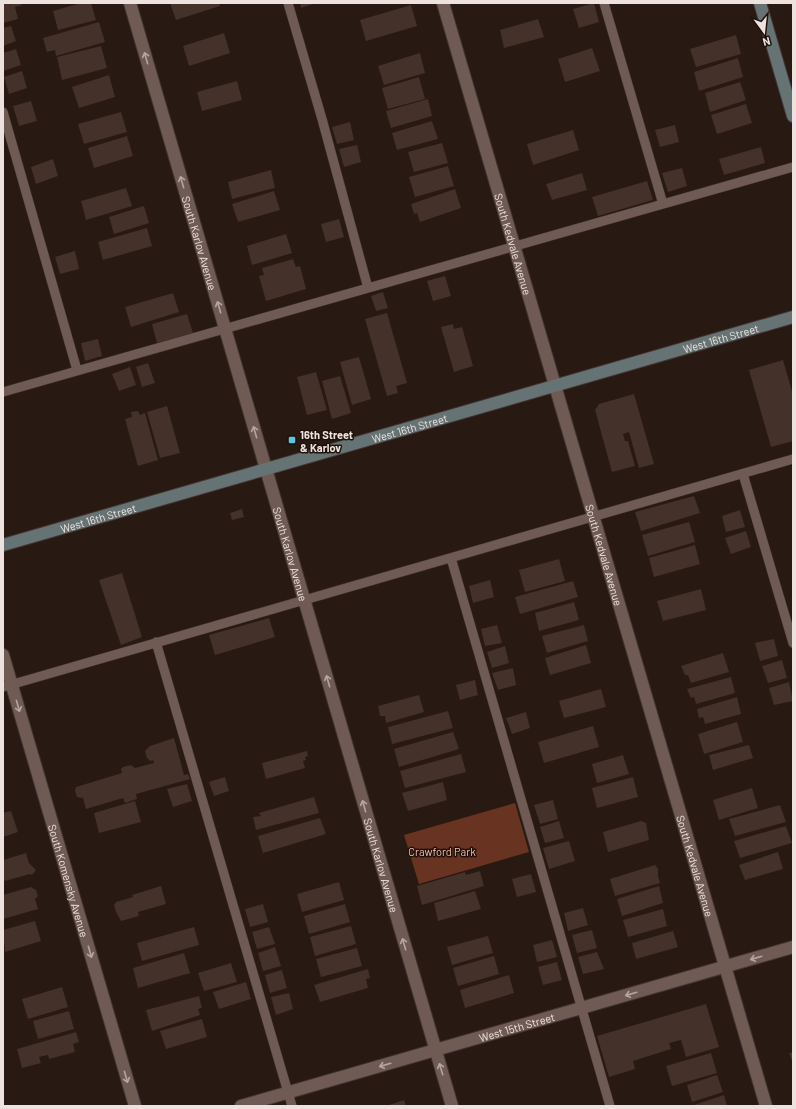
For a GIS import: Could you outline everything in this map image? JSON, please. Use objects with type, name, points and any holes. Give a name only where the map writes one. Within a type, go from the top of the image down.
[{"type":"street","name":"South Karlov Avenue","points":[[130,3],[452,1106]]},
{"type":"street","name":"South Kedvale Avenue","points":[[443,3],[766,1106]]},
{"type":"street","points":[[760,3],[793,116]]},
{"type":"street","name":"West 16th Street","points":[[3,545],[793,317]]},
{"type":"street","name":"South Komensky Avenue","points":[[3,655],[7,685],[135,1106]]},
{"type":"street","name":"West 15th Street","points":[[241,1106],[793,947]]},
{"type":"lane","points":[[288,3],[322,119],[368,288]]},
{"type":"lane","points":[[604,3],[663,204]]},
{"type":"lane","points":[[3,112],[77,370]]},
{"type":"lane","points":[[3,392],[793,167]]},
{"type":"lane","points":[[7,685],[793,459]]},
{"type":"lane","points":[[743,474],[793,643]]},
{"type":"lane","points":[[451,558],[610,1106]]},
{"type":"lane","points":[[156,642],[292,1106]]},
{"type":"green space","name":"Crawford Park","points":[[515,803],[529,852],[419,884],[404,835]]},
{"type":"building","points":[[3,3],[21,3],[22,5],[15,7],[18,19],[3,23]]},
{"type":"building","points":[[81,3],[91,3],[96,20],[58,30],[53,11]]},
{"type":"building","points":[[170,3],[219,3],[220,6],[176,20]]},
{"type":"building","points":[[300,3],[316,3],[301,8]]},
{"type":"building","points":[[594,3],[599,22],[579,28],[573,9]]},
{"type":"building","points":[[411,5],[417,26],[366,41],[360,20]]},
{"type":"building","points":[[538,19],[544,37],[504,48],[500,30]]},
{"type":"building","points":[[99,22],[105,42],[56,56],[55,50],[47,52],[43,38]]},
{"type":"building","points":[[11,26],[16,41],[3,46],[3,28]]},
{"type":"building","points":[[224,33],[230,53],[189,66],[183,46]]},
{"type":"building","points":[[736,35],[741,54],[696,67],[690,49]]},
{"type":"building","points":[[101,46],[107,68],[62,80],[57,57]]},
{"type":"building","points":[[592,48],[600,71],[565,82],[558,59]]},
{"type":"building","points":[[16,49],[21,65],[3,71],[3,53]]},
{"type":"building","points":[[420,53],[425,73],[384,85],[378,66]]},
{"type":"building","points":[[738,58],[743,77],[699,91],[694,72]]},
{"type":"building","points":[[22,71],[27,88],[9,94],[4,77]]},
{"type":"building","points":[[109,75],[115,97],[79,108],[72,87]]},
{"type":"building","points":[[419,77],[425,99],[388,109],[382,88]]},
{"type":"building","points":[[237,81],[242,100],[202,111],[197,92]]},
{"type":"building","points":[[740,82],[746,100],[710,112],[705,93]]},
{"type":"building","points":[[428,99],[432,116],[391,128],[386,111]]},
{"type":"building","points":[[31,101],[37,121],[19,126],[13,106]]},
{"type":"building","points":[[746,104],[752,123],[717,134],[711,115]]},
{"type":"building","points":[[121,112],[127,132],[84,144],[78,124]]},
{"type":"building","points":[[432,121],[438,139],[397,150],[392,133]]},
{"type":"building","points":[[350,122],[354,140],[337,144],[332,127]]},
{"type":"building","points":[[675,125],[679,142],[660,147],[655,130]]},
{"type":"building","points":[[573,130],[579,150],[533,165],[527,144]]},
{"type":"building","points":[[127,136],[133,156],[94,168],[88,148]]},
{"type":"building","points":[[442,143],[448,163],[414,172],[408,152]]},
{"type":"building","points":[[357,145],[361,162],[344,167],[339,149]]},
{"type":"building","points":[[761,147],[765,163],[724,175],[719,159]]},
{"type":"building","points":[[53,159],[58,176],[36,184],[31,167]]},
{"type":"building","points":[[448,166],[454,186],[415,197],[409,177]]},
{"type":"building","points":[[682,168],[687,186],[668,192],[662,173]]},
{"type":"building","points":[[271,170],[275,188],[232,199],[228,182]]},
{"type":"building","points":[[582,173],[587,190],[552,200],[546,184]]},
{"type":"building","points":[[647,181],[653,200],[598,216],[592,197]]},
{"type":"building","points":[[126,188],[132,206],[86,220],[81,201]]},
{"type":"building","points":[[455,189],[461,208],[420,222],[417,213],[414,214],[411,204]]},
{"type":"building","points":[[274,191],[280,210],[238,222],[232,204]]},
{"type":"building","points":[[144,206],[149,223],[114,234],[109,217]]},
{"type":"building","points":[[339,219],[344,237],[326,242],[321,224]]},
{"type":"building","points":[[147,228],[152,246],[103,260],[98,242]]},
{"type":"building","points":[[286,234],[292,253],[252,265],[247,246]]},
{"type":"building","points":[[75,251],[79,269],[60,274],[55,257]]},
{"type":"building","points":[[293,259],[296,267],[300,266],[306,289],[266,301],[259,276],[264,275],[262,268]]},
{"type":"building","points":[[445,276],[451,296],[433,301],[427,281]]},
{"type":"building","points":[[383,292],[388,308],[376,311],[371,296]]},
{"type":"building","points":[[173,293],[179,312],[131,327],[125,307]]},
{"type":"building","points":[[387,313],[407,383],[396,386],[398,393],[387,396],[365,319]]},
{"type":"building","points":[[187,314],[193,333],[157,343],[152,324]]},
{"type":"building","points":[[453,324],[454,329],[462,327],[473,366],[454,372],[441,327]]},
{"type":"building","points":[[98,339],[102,356],[85,361],[81,343]]},
{"type":"building","points":[[359,357],[371,399],[352,405],[340,362]]},
{"type":"building","points":[[783,360],[793,395],[793,441],[771,447],[749,370]]},
{"type":"building","points":[[148,363],[155,383],[142,387],[136,367]]},
{"type":"building","points":[[130,367],[136,385],[119,391],[112,374]]},
{"type":"building","points":[[316,372],[327,410],[307,415],[297,377]]},
{"type":"building","points":[[340,376],[351,413],[332,419],[322,381]]},
{"type":"building","points":[[634,394],[654,464],[639,468],[629,432],[623,434],[625,441],[628,441],[635,466],[612,472],[595,410],[599,404]]},
{"type":"building","points":[[167,406],[180,453],[160,458],[147,412]]},
{"type":"building","points":[[138,411],[140,415],[145,413],[158,460],[138,466],[125,419],[132,417],[131,412]]},
{"type":"building","points":[[694,496],[700,513],[641,531],[635,512]]},
{"type":"building","points":[[242,509],[244,517],[232,520],[230,513]]},
{"type":"building","points":[[740,510],[745,527],[726,532],[722,516]]},
{"type":"building","points":[[689,522],[695,542],[648,556],[642,535]]},
{"type":"building","points":[[746,531],[751,547],[731,554],[725,538]]},
{"type":"building","points":[[695,545],[700,564],[654,577],[649,558]]},
{"type":"building","points":[[559,559],[565,581],[525,592],[519,570]]},
{"type":"building","points":[[122,573],[142,637],[121,645],[99,580]]},
{"type":"building","points":[[490,580],[494,597],[473,603],[469,586]]},
{"type":"building","points":[[573,581],[578,597],[520,614],[515,597]]},
{"type":"building","points":[[701,589],[706,610],[663,621],[657,601]]},
{"type":"building","points":[[574,602],[579,620],[539,631],[535,613]]},
{"type":"building","points":[[269,618],[275,637],[215,655],[209,635]]},
{"type":"building","points":[[497,625],[502,643],[485,646],[481,629]]},
{"type":"building","points":[[584,625],[588,641],[547,653],[542,636]]},
{"type":"building","points":[[774,639],[778,656],[760,661],[755,643]]},
{"type":"building","points":[[586,645],[591,663],[550,675],[545,658]]},
{"type":"building","points":[[505,646],[509,663],[492,668],[487,652]]},
{"type":"building","points":[[723,653],[729,672],[691,683],[688,675],[685,675],[681,666]]},
{"type":"building","points":[[782,660],[787,678],[768,683],[762,666]]},
{"type":"building","points":[[513,668],[516,685],[498,690],[492,673]]},
{"type":"building","points":[[731,677],[735,693],[696,704],[694,697],[691,698],[687,689]]},
{"type":"building","points":[[475,680],[478,695],[460,700],[456,685]]},
{"type":"building","points":[[789,682],[793,701],[774,705],[769,688]]},
{"type":"building","points":[[601,689],[606,707],[564,718],[559,701]]},
{"type":"building","points":[[419,695],[424,712],[386,723],[385,716],[380,716],[378,706]]},
{"type":"building","points":[[737,697],[741,714],[705,724],[703,717],[699,718],[697,709]]},
{"type":"building","points":[[448,711],[453,728],[392,744],[388,727]]},
{"type":"building","points":[[526,712],[530,728],[512,734],[506,718]]},
{"type":"building","points":[[737,722],[743,742],[704,754],[698,734]]},
{"type":"building","points":[[593,726],[599,747],[544,763],[538,742]]},
{"type":"building","points":[[453,732],[459,749],[399,767],[394,749]]},
{"type":"building","points":[[174,738],[184,775],[188,774],[190,779],[136,794],[137,799],[125,803],[123,798],[86,809],[83,798],[77,797],[75,791],[76,787],[122,773],[121,769],[123,767],[131,765],[135,768],[154,763],[153,760],[150,761],[147,758],[145,751],[150,746]]},
{"type":"building","points":[[749,745],[753,758],[713,770],[709,755]]},
{"type":"building","points":[[307,751],[308,756],[305,757],[306,760],[303,761],[305,768],[266,779],[262,763]]},
{"type":"building","points":[[461,754],[466,772],[405,788],[400,771]]},
{"type":"building","points":[[623,755],[629,774],[597,783],[592,764]]},
{"type":"building","points":[[225,777],[229,791],[214,796],[209,782]]},
{"type":"building","points":[[633,777],[638,797],[597,808],[592,788]]},
{"type":"building","points":[[443,782],[447,800],[408,811],[402,793]]},
{"type":"building","points":[[187,784],[192,801],[173,807],[167,789]]},
{"type":"building","points":[[752,788],[758,808],[719,820],[713,800]]},
{"type":"building","points":[[314,797],[319,813],[256,830],[253,817],[261,816],[259,813]]},
{"type":"building","points":[[553,800],[558,819],[540,824],[534,805]]},
{"type":"building","points":[[135,801],[141,822],[99,833],[94,813]]},
{"type":"building","points":[[780,805],[786,822],[735,836],[729,819]]},
{"type":"building","points":[[11,811],[18,832],[3,837],[3,813]]},
{"type":"building","points":[[320,818],[326,834],[263,853],[258,836]]},
{"type":"building","points":[[559,821],[564,838],[545,843],[540,827]]},
{"type":"building","points":[[641,821],[646,823],[649,840],[608,852],[603,832]]},
{"type":"building","points":[[786,826],[792,843],[740,858],[734,841]]},
{"type":"building","points":[[569,841],[575,861],[549,869],[543,848]]},
{"type":"building","points":[[778,852],[783,869],[745,880],[739,865]]},
{"type":"building","points":[[26,853],[29,863],[36,870],[32,875],[30,874],[5,881],[3,879],[3,860]]},
{"type":"building","points":[[655,865],[658,869],[660,883],[615,896],[610,879]]},
{"type":"building","points":[[480,871],[484,886],[422,905],[417,886],[465,872],[466,875]]},
{"type":"building","points":[[531,874],[536,892],[517,897],[512,879]]},
{"type":"building","points":[[339,882],[344,900],[302,912],[297,894]]},
{"type":"building","points":[[161,886],[166,904],[138,912],[139,916],[121,921],[114,905],[116,902],[133,897],[132,895]]},
{"type":"building","points":[[659,886],[663,903],[622,916],[617,899]]},
{"type":"building","points":[[31,887],[36,890],[38,896],[35,899],[38,909],[3,919],[3,895]]},
{"type":"building","points":[[475,891],[481,909],[438,921],[434,903]]},
{"type":"building","points":[[263,904],[268,922],[250,927],[245,909]]},
{"type":"building","points":[[345,904],[350,922],[309,934],[304,916]]},
{"type":"building","points":[[583,908],[588,925],[568,931],[564,913]]},
{"type":"building","points":[[663,909],[667,926],[628,937],[623,920]]},
{"type":"building","points":[[35,921],[41,941],[5,952],[3,930]]},
{"type":"building","points":[[351,926],[356,944],[315,956],[310,937]]},
{"type":"building","points":[[194,927],[199,945],[142,961],[137,943]]},
{"type":"building","points":[[269,927],[275,944],[257,949],[252,932]]},
{"type":"building","points":[[592,930],[597,948],[577,953],[572,935]]},
{"type":"building","points":[[673,931],[678,947],[636,959],[632,943]]},
{"type":"building","points":[[488,936],[493,953],[452,965],[447,947]]},
{"type":"building","points":[[552,940],[557,957],[537,962],[533,945]]},
{"type":"building","points":[[275,947],[281,966],[263,971],[258,953]]},
{"type":"building","points":[[357,948],[362,966],[321,977],[316,959]]},
{"type":"building","points":[[597,952],[604,969],[583,974],[578,957]]},
{"type":"building","points":[[184,953],[190,973],[138,988],[133,968]]},
{"type":"building","points":[[494,956],[499,974],[458,986],[453,968]]},
{"type":"building","points":[[557,962],[562,980],[543,985],[538,967]]},
{"type":"building","points":[[231,963],[237,982],[204,991],[198,973]]},
{"type":"building","points":[[368,969],[370,978],[366,979],[368,988],[320,1002],[314,985]]},
{"type":"building","points":[[282,970],[287,988],[270,993],[265,975]]},
{"type":"building","points":[[509,975],[514,993],[465,1008],[460,990]]},
{"type":"building","points":[[246,982],[251,999],[219,1009],[213,992]]},
{"type":"building","points":[[62,987],[68,1007],[28,1019],[22,999]]},
{"type":"building","points":[[289,993],[293,1009],[276,1015],[271,997]]},
{"type":"building","points":[[199,996],[202,1008],[198,1009],[200,1015],[152,1031],[146,1010]]},
{"type":"building","points":[[706,1004],[719,1047],[686,1057],[681,1040],[669,1043],[671,1049],[633,1061],[635,1069],[609,1077],[597,1036]]},
{"type":"building","points":[[69,1011],[74,1029],[38,1039],[33,1021]]},
{"type":"building","points":[[202,1019],[207,1037],[166,1049],[160,1031]]},
{"type":"building","points":[[76,1032],[79,1042],[73,1044],[75,1052],[49,1059],[48,1055],[39,1057],[41,1063],[22,1068],[17,1049]]},
{"type":"building","points":[[793,1052],[793,1063],[789,1053]]},
{"type":"building","points":[[711,1053],[717,1073],[672,1086],[666,1066]]},
{"type":"building","points":[[717,1075],[723,1092],[692,1102],[687,1085]]},
{"type":"building","points":[[724,1095],[727,1106],[691,1106]]},
{"type":"building","points":[[404,1100],[406,1106],[386,1106]]},
{"type":"place","name":"16th Street & Karlov","points":[[292,440]]}]
